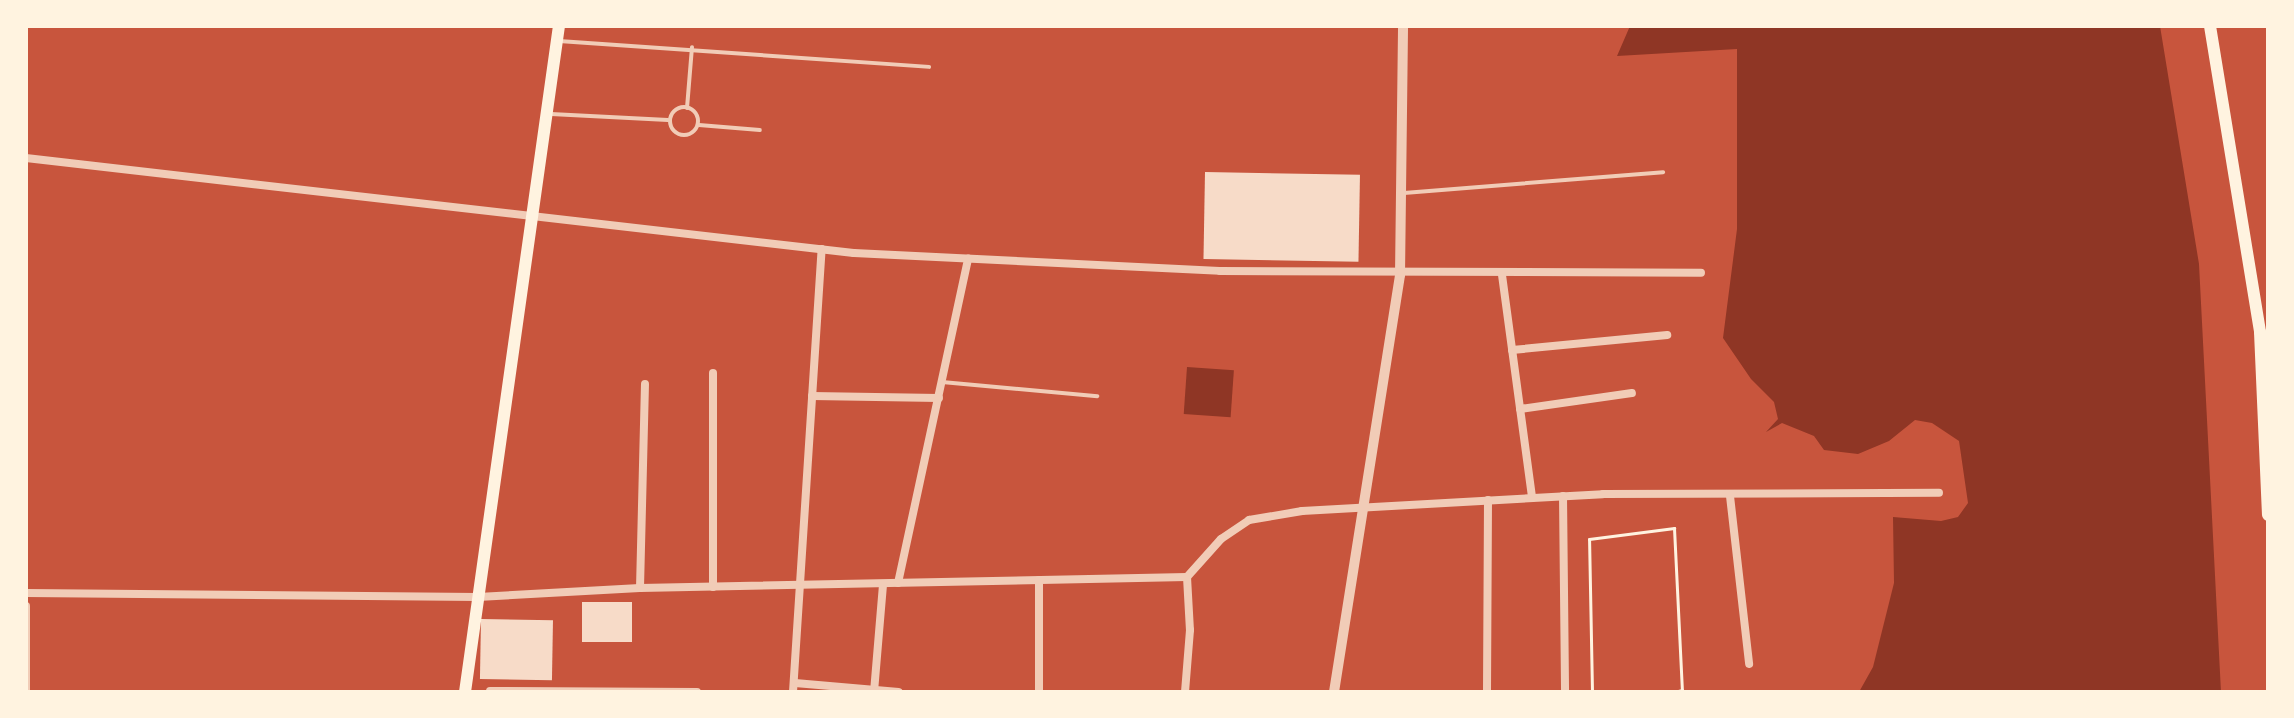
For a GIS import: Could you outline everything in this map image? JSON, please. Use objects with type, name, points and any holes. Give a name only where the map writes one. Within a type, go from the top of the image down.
[{"type":"main road","points":[[465,692],[559,26]]},
{"type":"main road","points":[[2210,26],[2260,332],[2268,515]]},
{"type":"street","points":[[1334,692],[1400,275],[1403,26]]},
{"type":"street","points":[[26,158],[822,249],[968,258],[1400,275],[1701,273]]},
{"type":"street","points":[[822,249],[798,587],[794,688],[899,692]]},
{"type":"street","points":[[898,583],[968,258]]},
{"type":"street","points":[[1502,275],[1532,498]]},
{"type":"street","points":[[1512,350],[1667,335]]},
{"type":"street","points":[[713,373],[713,587]]},
{"type":"street","points":[[640,588],[645,384]]},
{"type":"street","points":[[1520,409],[1632,393]]},
{"type":"street","points":[[812,396],[939,398]]},
{"type":"street","points":[[1185,692],[1190,630],[1187,577],[1221,539],[1249,520],[1361,508],[1563,496],[1939,493]]},
{"type":"street","points":[[1563,496],[1565,692]]},
{"type":"street","points":[[1730,496],[1749,664]]},
{"type":"street","points":[[1487,692],[1488,500]]},
{"type":"street","points":[[26,593],[478,597],[640,588],[1187,577]]},
{"type":"street","points":[[1039,580],[1039,692]]},
{"type":"street","points":[[874,691],[883,584]]},
{"type":"street","points":[[26,606],[26,692]]},
{"type":"street","points":[[490,691],[697,692]]},
{"type":"lane","points":[[556,41],[692,47],[929,67]]},
{"type":"lane","points":[[692,47],[687,108],[699,125]]},
{"type":"lane","points":[[668,120],[676,110],[687,108]]},
{"type":"lane","points":[[545,114],[668,120],[682,134],[699,125],[760,130]]},
{"type":"lane","points":[[1402,193],[1663,172]]},
{"type":"lane","points":[[942,382],[1097,396]]},
{"type":"path","points":[[1592,692],[1589,539],[1674,528],[1682,690],[1674,692]]},
{"type":"shaded area","points":[[1630,26],[2160,26],[2199,264],[2221,692],[1859,692],[1873,667],[1894,583],[1893,517],[1941,521],[1958,517],[1968,503],[1959,441],[1932,423],[1915,420],[1889,441],[1858,454],[1824,450],[1814,436],[1782,423],[1766,432],[1778,419],[1774,402],[1751,379],[1723,338],[1737,229],[1737,49],[1617,56]]},
{"type":"shaded area","points":[[1187,367],[1234,370],[1231,417],[1184,414]]},
{"type":"building","points":[[1205,172],[1360,175],[1358,262],[1203,259]]},
{"type":"building","points":[[582,602],[632,602],[632,642],[582,642]]},
{"type":"building","points":[[481,619],[553,620],[552,680],[480,679]]}]
